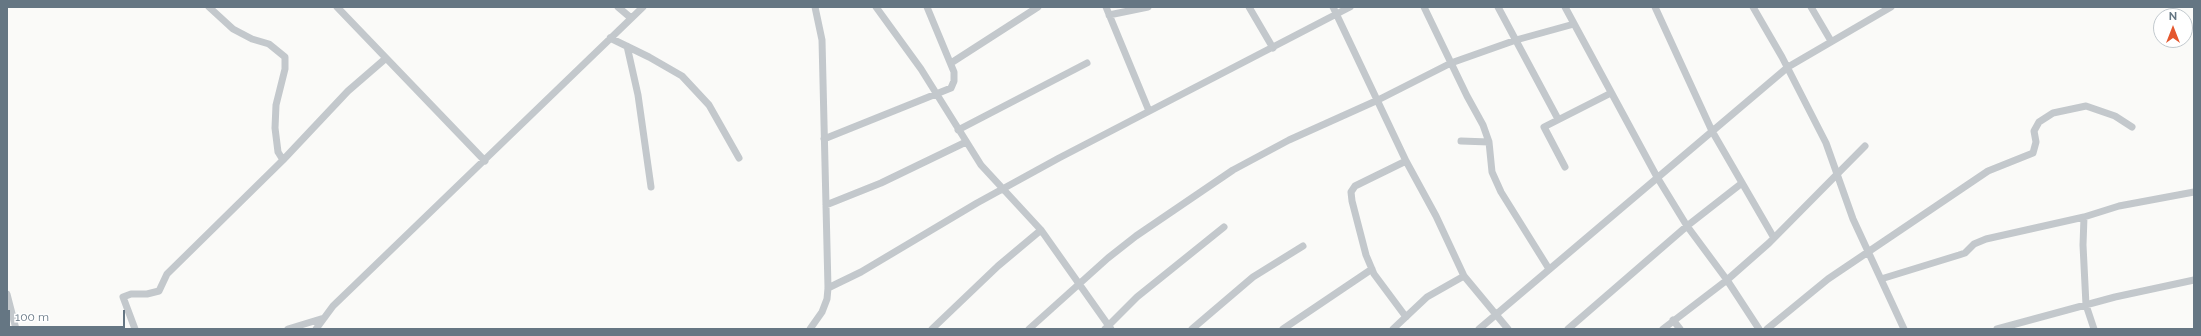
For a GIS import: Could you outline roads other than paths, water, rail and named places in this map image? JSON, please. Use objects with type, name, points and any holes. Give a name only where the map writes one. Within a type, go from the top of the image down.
[{"type":"street","points":[[209,7],[233,29],[252,39],[269,44],[284,57],[285,69],[276,105],[275,128],[278,152],[283,160]]},
{"type":"street","points":[[337,7],[485,161]]},
{"type":"street","points":[[618,7],[631,18]]},
{"type":"street","points":[[316,329],[333,306],[643,7]]},
{"type":"street","points":[[810,329],[822,312],[827,299],[828,288],[822,40],[815,7]]},
{"type":"street","points":[[876,7],[921,69],[981,165],[1004,188],[1041,230],[1108,328],[1137,297],[1224,227]]},
{"type":"street","points":[[824,139],[951,88],[954,76],[951,63],[927,7]]},
{"type":"street","points":[[951,63],[1038,7]]},
{"type":"street","points":[[1106,7],[1149,111]]},
{"type":"street","points":[[1109,15],[1148,7]]},
{"type":"street","points":[[1248,7],[1272,48]]},
{"type":"street","points":[[1333,7],[1406,161],[1436,216],[1464,276],[1508,329]]},
{"type":"street","points":[[828,288],[861,272],[1004,188],[1350,7]]},
{"type":"street","points":[[1424,7],[1483,126],[1489,142],[1492,172],[1501,192],[1549,269]]},
{"type":"street","points":[[1498,7],[1558,119]]},
{"type":"street","points":[[1655,7],[1712,131],[1774,238]]},
{"type":"street","points":[[1752,7],[1788,67],[1826,143],[1838,173],[1842,192],[1904,329]]},
{"type":"street","points":[[1811,7],[1831,41]]},
{"type":"street","points":[[1479,329],[1788,67],[1883,9],[1891,7]]},
{"type":"street","points":[[1569,8],[1574,24],[1657,177],[1687,226],[1728,280],[1759,329]]},
{"type":"street","points":[[1029,329],[1079,286],[1108,258],[1136,236],[1233,170],[1289,140],[1378,100],[1451,63],[1516,40],[1574,24]]},
{"type":"street","points":[[610,38],[682,76],[709,105],[739,158]]},
{"type":"street","points":[[627,46],[638,94],[651,187]]},
{"type":"street","points":[[135,329],[123,297],[131,294],[147,294],[158,291],[167,274],[283,160],[348,91],[385,58]]},
{"type":"street","points":[[958,130],[1087,63]]},
{"type":"street","points":[[1565,167],[1544,127],[1612,93]]},
{"type":"street","points":[[1767,329],[1828,278],[1988,171],[2033,153],[2036,142],[2034,131],[2039,122],[2053,113],[2086,106],[2115,116],[2132,127]]},
{"type":"street","points":[[1461,141],[1489,142]]},
{"type":"street","points":[[826,205],[881,183],[966,142]]},
{"type":"street","points":[[1663,329],[1728,280],[1774,238],[1865,146]]},
{"type":"street","points":[[1406,161],[1355,186],[1351,192],[1352,201],[1372,269],[1383,287],[1406,317]]},
{"type":"street","points":[[1568,329],[1687,226],[1742,184]]},
{"type":"street","points":[[1881,279],[1965,253],[1974,244],[1986,239],[2084,217],[2119,206],[2194,192]]},
{"type":"street","points":[[2084,217],[2083,245],[2086,305],[2094,329]]},
{"type":"street","points":[[932,329],[998,266],[1041,230]]},
{"type":"street","points":[[1192,329],[1253,277],[1303,246]]},
{"type":"street","points":[[1283,329],[1372,269]]},
{"type":"street","points":[[1394,329],[1427,297],[1464,276]]},
{"type":"street","points":[[1996,329],[2086,305],[2194,280]]},
{"type":"street","points":[[7,294],[16,329]]},
{"type":"street","points":[[288,329],[324,318]]},
{"type":"street","points":[[1673,320],[1680,329]]}]
